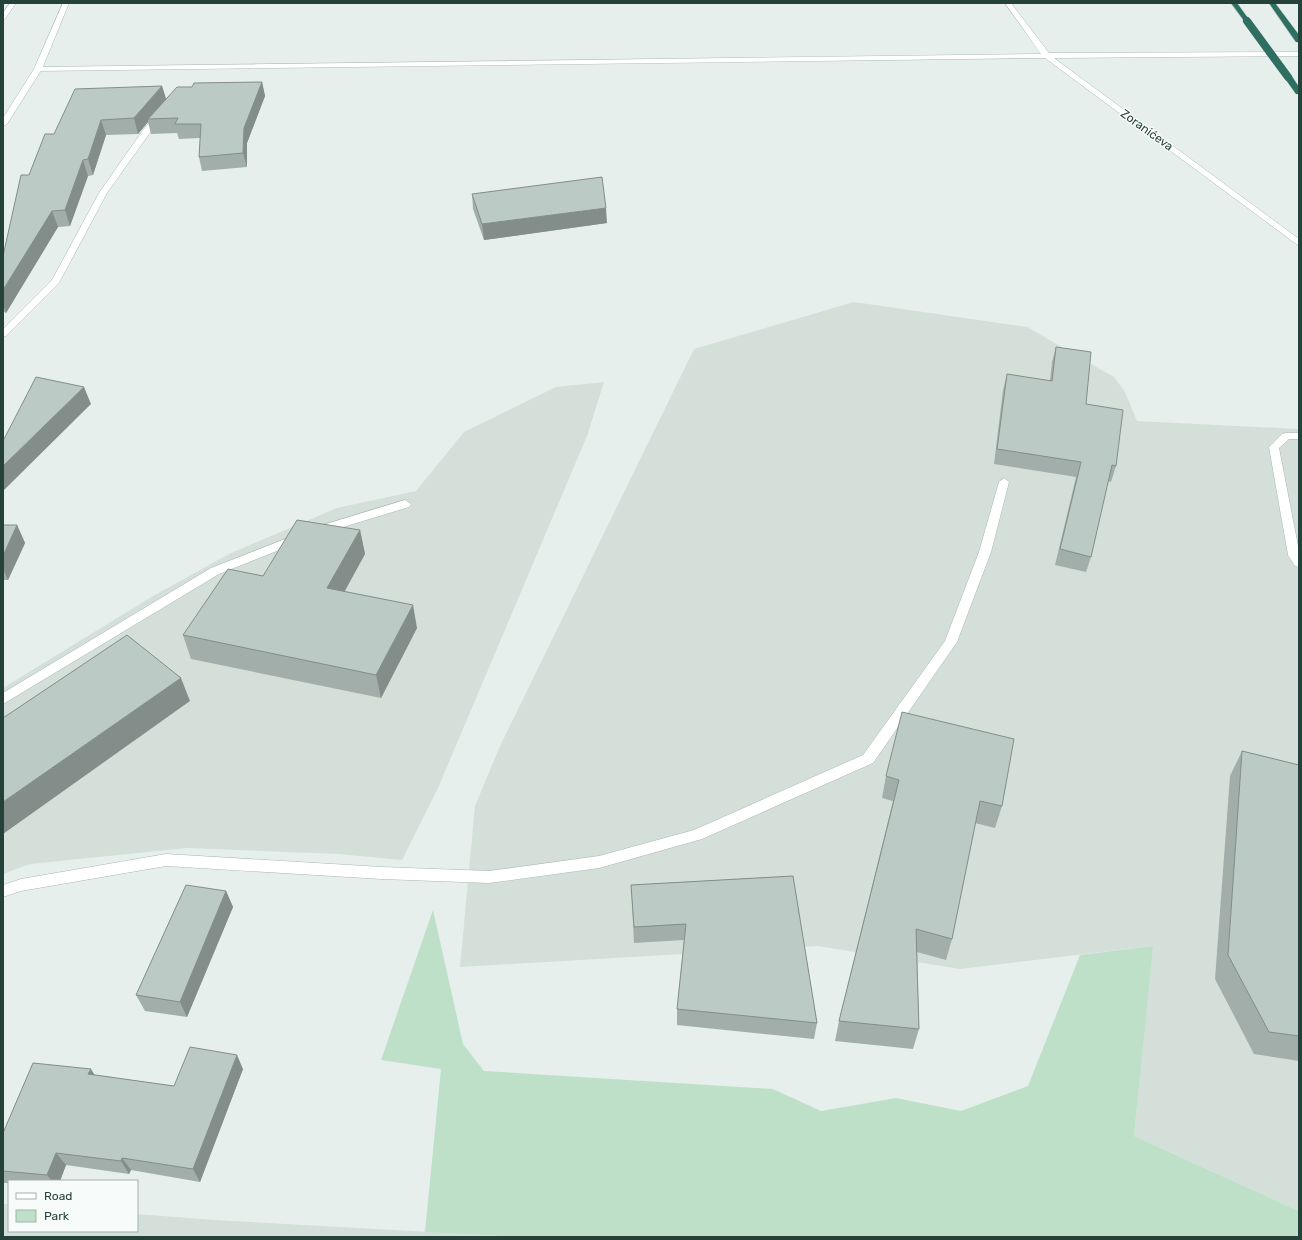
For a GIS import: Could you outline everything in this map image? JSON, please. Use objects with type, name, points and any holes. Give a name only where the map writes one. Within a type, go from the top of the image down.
[{"type":"highway","points":[[1234,3],[1299,92]]},
{"type":"highway","points":[[1272,3],[1299,40]]},
{"type":"street","points":[[3,124],[38,69],[66,3]]},
{"type":"street","name":"Zoranićeva","points":[[1008,3],[1046,56],[1299,243]]},
{"type":"street","points":[[3,6],[12,4]]},
{"type":"street","points":[[3,18],[12,4]]},
{"type":"street","points":[[38,69],[844,57],[1299,54]]},
{"type":"street","points":[[3,334],[56,281],[103,192],[146,132],[166,110]]},
{"type":"street","points":[[1299,436],[1286,436],[1274,447],[1294,555],[1299,563]]},
{"type":"street","points":[[3,891],[21,885],[166,860],[382,874],[489,877],[599,862],[697,835],[868,759],[950,642],[985,552],[1004,482]]},
{"type":"street","points":[[3,699],[215,571],[307,534],[405,504]]},
{"type":"shaded area","points":[[854,302],[1027,327],[1114,377],[1125,392],[1137,421],[1299,429],[1299,1211],[1134,1136],[1152,946],[960,969],[818,946],[460,967],[475,806],[500,746],[694,349]]},
{"type":"shaded area","points":[[604,382],[587,436],[438,788],[402,860],[339,854],[187,848],[30,864],[3,874],[3,688],[153,596],[231,553],[337,508],[416,491],[464,432],[556,387]]},
{"type":"shaded area","points":[[3,1204],[8,1204],[8,1232],[138,1232],[138,1214],[214,1220],[521,1237],[3,1237]]},
{"type":"green space","points":[[433,910],[463,1044],[484,1071],[773,1089],[821,1111],[896,1098],[961,1111],[1028,1086],[1080,955],[1153,946],[1134,1136],[1299,1211],[1299,1237],[521,1237],[425,1232],[441,1069],[381,1060]]},
{"type":"building","points":[[262,82],[244,128],[243,153],[199,157],[201,124],[175,124],[178,118],[148,119],[177,87],[192,87],[194,83]]},
{"type":"building","points":[[162,86],[134,118],[101,120],[88,159],[83,160],[65,210],[52,211],[3,290],[3,256],[21,175],[29,175],[45,134],[54,134],[75,89]]},
{"type":"building","points":[[602,177],[606,208],[482,224],[472,194]]},
{"type":"building","points":[[1056,347],[1091,352],[1086,404],[1123,410],[1116,466],[1112,465],[1091,557],[1060,549],[1081,462],[997,449],[1007,374],[1052,381]]},
{"type":"building","points":[[36,377],[84,387],[3,466],[3,441]]},
{"type":"building","points":[[297,520],[360,530],[327,588],[413,605],[376,675],[183,635],[228,569],[263,576]]},
{"type":"building","points":[[3,525],[17,525],[3,556]]},
{"type":"building","points":[[127,635],[181,678],[3,802],[3,718]]},
{"type":"building","points":[[902,712],[1014,739],[1002,806],[980,801],[952,939],[916,929],[919,1029],[839,1021],[899,780],[886,776]]},
{"type":"building","points":[[1242,751],[1299,765],[1299,1036],[1269,1032],[1228,955]]},
{"type":"building","points":[[793,876],[817,1023],[677,1009],[686,924],[634,927],[631,885]]},
{"type":"building","points":[[186,885],[226,891],[180,1002],[136,995]]},
{"type":"building","points":[[190,1047],[237,1055],[193,1169],[122,1158],[121,1161],[56,1153],[47,1175],[3,1171],[3,1133],[33,1063],[91,1069],[88,1074],[174,1086]]}]
